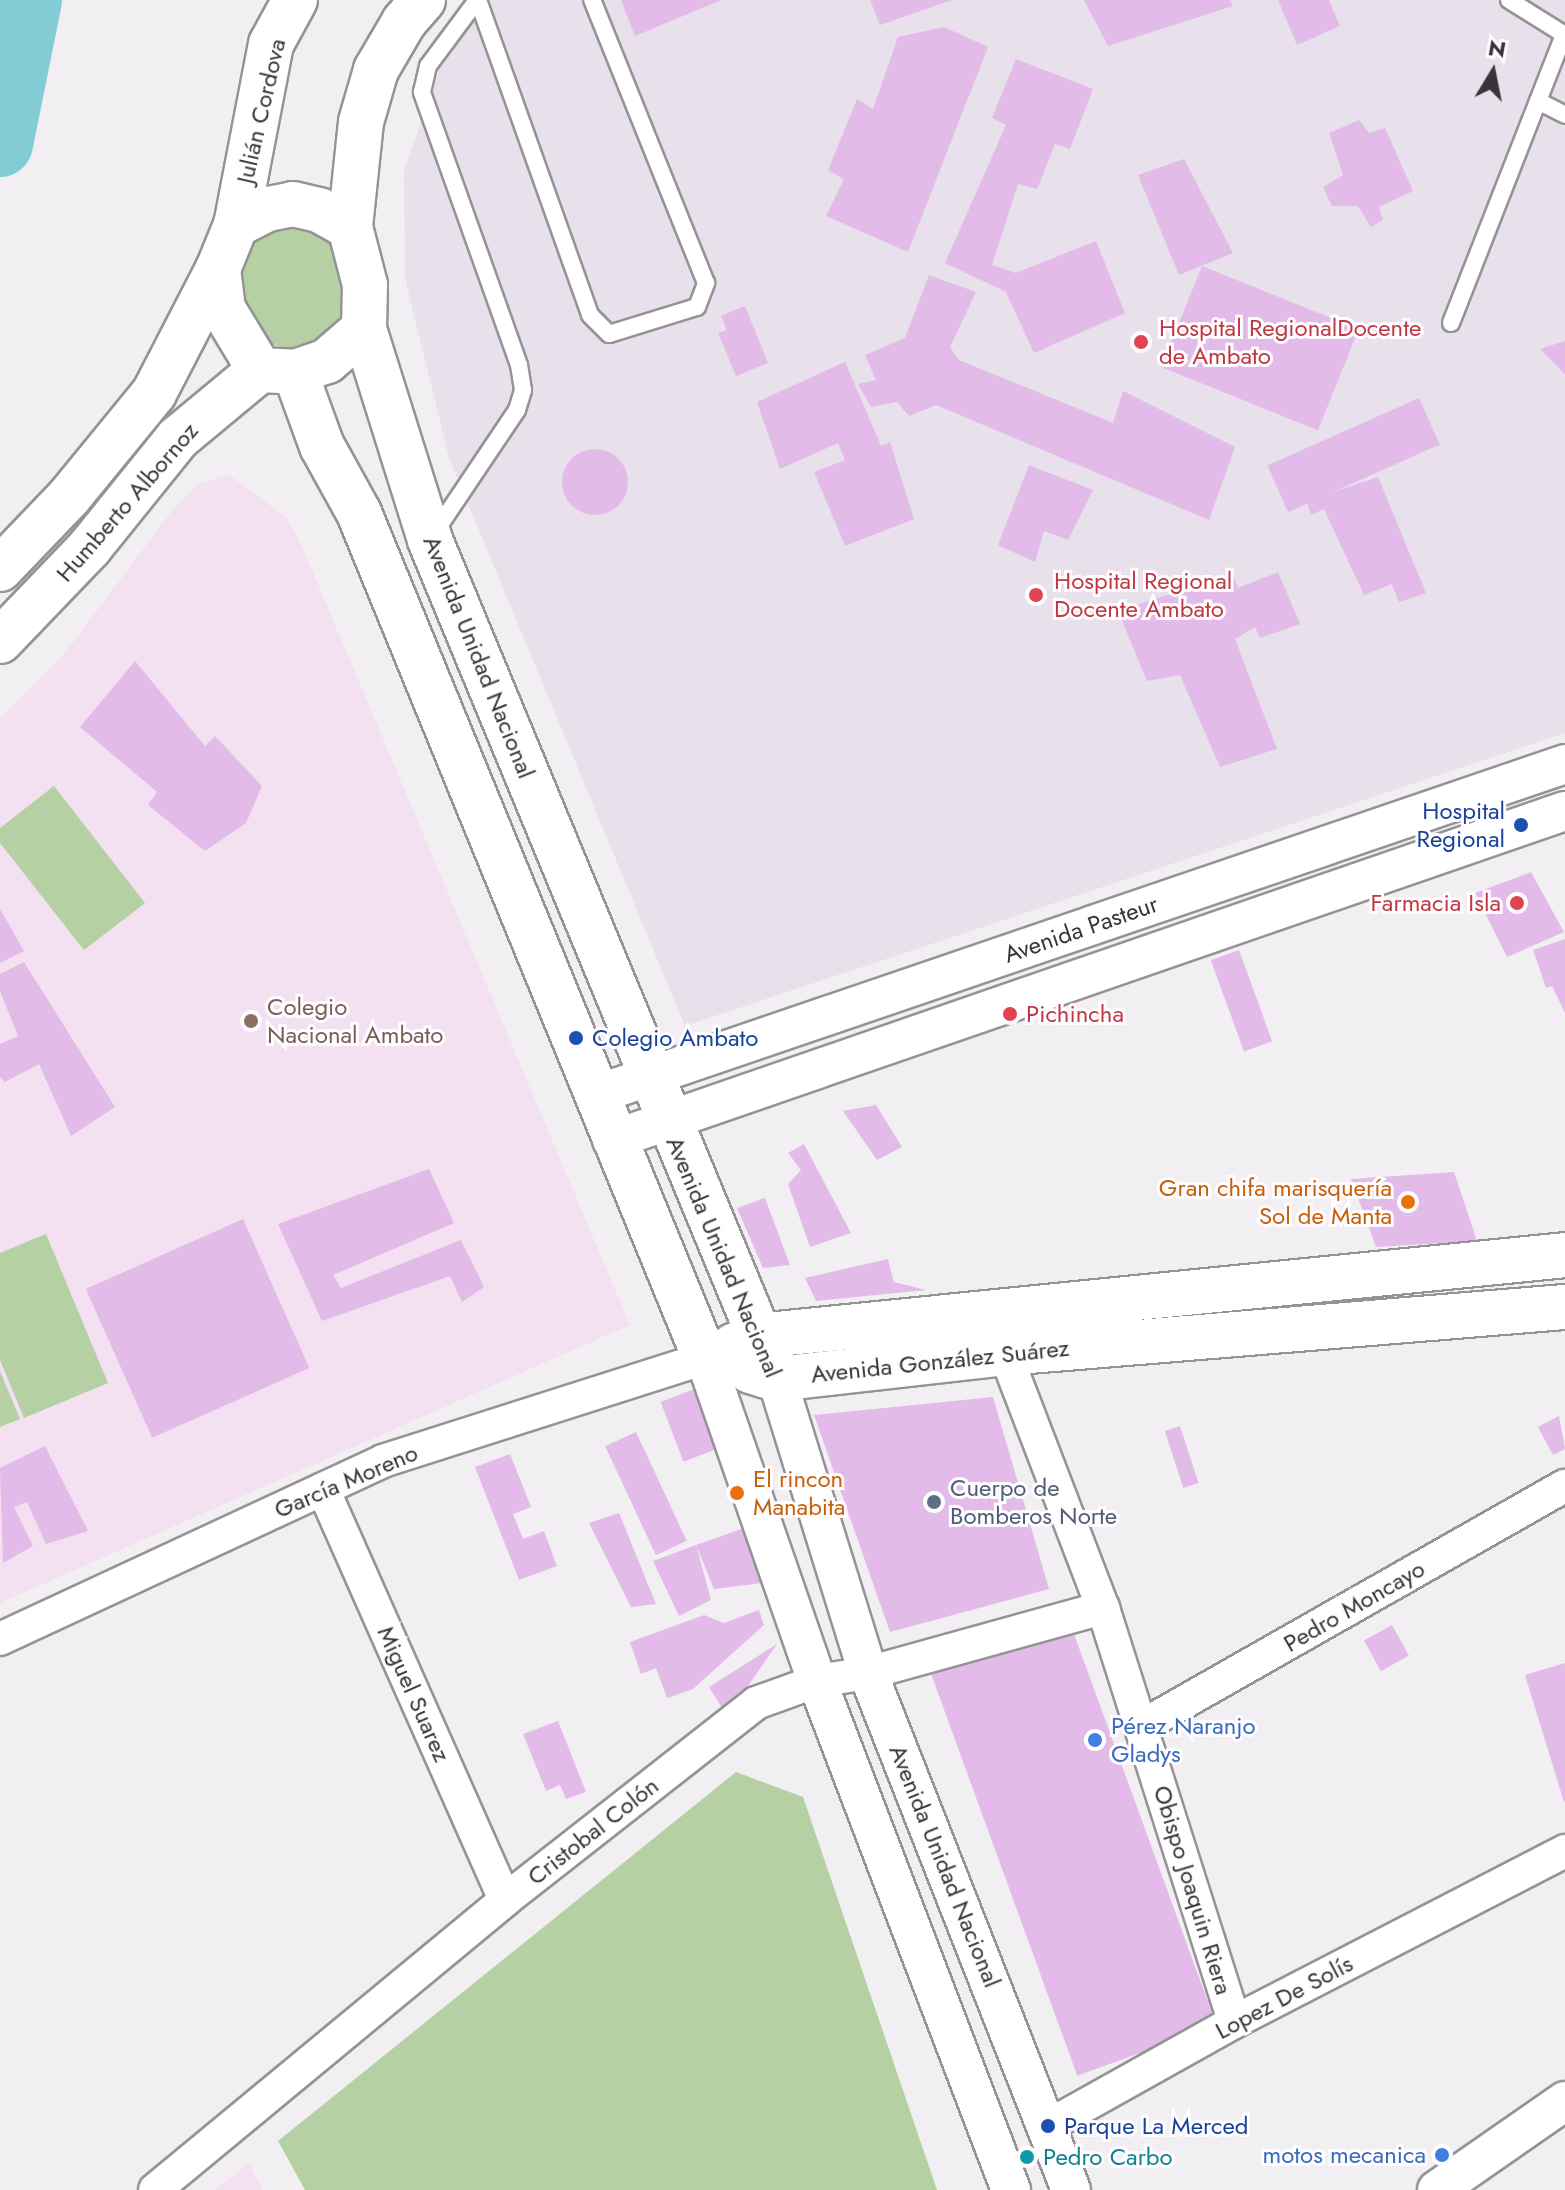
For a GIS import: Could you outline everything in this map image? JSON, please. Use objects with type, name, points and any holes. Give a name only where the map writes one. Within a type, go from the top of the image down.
[{"type":"main road","name":"Julián Cordova","points":[[236,225],[271,44],[295,0]]},
{"type":"main road","points":[[278,371],[327,361],[364,329],[365,285],[350,227],[361,122],[376,70],[404,22],[423,0]]},
{"type":"main road","points":[[350,227],[319,210],[293,204],[268,209],[236,225],[218,269],[223,309],[278,371],[359,513],[598,1094],[612,1140],[705,1358]]},
{"type":"main road","name":"Humberto Albornoz","points":[[0,569],[69,497],[154,393],[218,269]]},
{"type":"main road","name":"Avenida Unidad Nacional","points":[[364,329],[430,540],[666,1118],[777,1379]]},
{"type":"main road","name":"Humberto Albornoz","points":[[0,641],[90,547],[178,438],[278,371]]},
{"type":"main road","name":"Avenida González Suárez","points":[[705,1358],[757,1336],[1565,1255]]},
{"type":"main road","name":"Avenida González Suárez","points":[[705,1358],[777,1379],[1005,1353],[1565,1307]]},
{"type":"street","name":"Avenida Pasteur","points":[[598,1094],[1565,764]]},
{"type":"street","name":"Avenida Pasteur","points":[[612,1140],[666,1118],[1041,994],[1565,811]]},
{"type":"street","name":"Obispo Joaquin Riera","points":[[1005,1353],[1103,1608],[1234,2022]]},
{"type":"street","name":"García Moreno","points":[[0,1639],[383,1461],[705,1358]]},
{"type":"street","points":[[705,1358],[817,1681],[1011,2190]]},
{"type":"street","name":"Avenida Unidad Nacional","points":[[777,1379],[868,1673],[1071,2190]]},
{"type":"street","name":"Pedro Moncayo","points":[[1142,1726],[1565,1486]]},
{"type":"street","name":"Miguel Suarez","points":[[323,1489],[505,1900]]},
{"type":"street","name":"Cristobal Colón","points":[[155,2190],[505,1900],[756,1703],[817,1681],[868,1673],[1103,1608]]},
{"type":"street","name":"Lopez De Solís","points":[[1048,2126],[1234,2022],[1565,1851]]},
{"type":"street","points":[[1437,2190],[1565,2101]]},
{"type":"lane","points":[[478,0],[590,315],[609,334],[697,307],[706,283],[592,0]]},
{"type":"lane","points":[[430,540],[517,410],[523,390],[519,365],[422,92],[428,66],[478,0]]},
{"type":"lane","points":[[1451,323],[1564,34],[1509,0]]},
{"type":"lane","points":[[1538,101],[1565,115]]},
{"type":"shaded area","name":"Hospital Regional Docente Ambato","points":[[477,0],[1565,0],[1565,733],[685,1026],[449,458],[405,278],[404,171],[448,44]]},
{"type":"shaded area","name":"Colegio Nacional Ambato","points":[[228,474],[287,518],[301,544],[630,1325],[0,1603],[0,718],[65,653],[171,512],[199,484]]},
{"type":"shaded area","points":[[249,2164],[262,2190],[214,2190]]},
{"type":"green space","points":[[284,221],[327,229],[357,303],[333,338],[293,351],[253,338],[232,258],[245,240]]},
{"type":"green space","points":[[54,786],[145,903],[84,950],[0,843],[0,828]]},
{"type":"green space","points":[[46,1234],[108,1383],[24,1418],[0,1360],[0,1253]]},
{"type":"green space","points":[[0,1371],[20,1419],[0,1427]]},
{"type":"green space","points":[[736,1772],[803,1797],[937,2190],[305,2190],[278,2141]]},
{"type":"building","points":[[621,0],[721,0],[635,36]]},
{"type":"building","points":[[870,0],[952,0],[880,25]]},
{"type":"building","points":[[1084,0],[1230,0],[1233,6],[1108,46]]},
{"type":"building","points":[[1278,0],[1329,0],[1340,26],[1297,45]]},
{"type":"building","points":[[944,27],[988,47],[908,252],[826,216],[844,179],[828,170],[857,99],[873,109],[898,37]]},
{"type":"building","points":[[1016,59],[1093,89],[1070,149],[1055,144],[1037,189],[1018,184],[992,265],[1016,273],[1096,241],[1125,313],[1034,353],[1006,292],[945,263],[1006,125],[992,118]]},
{"type":"building","points":[[1359,120],[1369,133],[1385,128],[1413,191],[1379,207],[1383,220],[1371,227],[1358,206],[1332,206],[1323,187],[1343,175],[1329,133]]},
{"type":"building","points":[[1184,159],[1233,253],[1179,275],[1138,175]]},
{"type":"building","points":[[1202,266],[1359,329],[1318,430],[1161,367]]},
{"type":"building","points":[[929,275],[976,292],[950,347],[959,360],[1113,423],[1123,391],[1235,447],[1209,520],[936,405],[909,416],[897,402],[871,407],[858,384],[876,380],[865,355],[905,338]]},
{"type":"building","points":[[745,306],[768,363],[736,376],[718,333],[727,330],[721,316]]},
{"type":"building","points":[[1565,341],[1565,374],[1540,349]]},
{"type":"building","points":[[845,362],[881,446],[890,442],[914,519],[845,546],[814,472],[845,460],[838,443],[780,469],[757,402]]},
{"type":"building","points":[[1419,398],[1440,445],[1288,512],[1267,466]]},
{"type":"building","points":[[589,449],[601,449],[613,454],[623,464],[628,482],[626,495],[613,510],[601,515],[589,515],[577,510],[567,500],[562,488],[562,476],[567,464],[577,454]]},
{"type":"building","points":[[1029,465],[1093,490],[1068,540],[1044,531],[1035,562],[998,545]]},
{"type":"building","points":[[1378,477],[1426,593],[1399,602],[1392,584],[1364,595],[1324,509],[1311,515],[1307,501]]},
{"type":"building","points":[[1278,572],[1300,624],[1260,638],[1255,627],[1235,639],[1277,749],[1220,767],[1180,675],[1147,681],[1118,611],[1233,574],[1238,588]]},
{"type":"building","points":[[135,661],[205,746],[215,736],[262,786],[246,823],[205,851],[148,805],[157,792],[80,727]]},
{"type":"building","points":[[1531,872],[1564,932],[1507,957],[1475,893]]},
{"type":"building","points":[[0,909],[24,951],[0,963]]},
{"type":"building","points":[[1565,939],[1565,1013],[1552,986],[1546,988],[1533,950]]},
{"type":"building","points":[[1239,950],[1272,1041],[1244,1051],[1211,960]]},
{"type":"building","points":[[24,962],[115,1107],[71,1136],[39,1064],[5,1082],[0,1077],[0,1044],[18,1036],[0,991],[0,974]]},
{"type":"building","points":[[876,1105],[902,1147],[877,1160],[843,1111]]},
{"type":"building","points":[[804,1144],[851,1233],[810,1247],[788,1184],[801,1170],[788,1153]]},
{"type":"building","points":[[429,1169],[454,1223],[333,1275],[341,1288],[461,1240],[484,1287],[462,1302],[450,1276],[322,1321],[278,1224]]},
{"type":"building","points":[[1454,1172],[1477,1241],[1376,1247],[1351,1179]]},
{"type":"building","points":[[765,1198],[790,1265],[763,1268],[737,1208]]},
{"type":"building","points":[[243,1219],[309,1368],[152,1438],[86,1289]]},
{"type":"building","points":[[888,1259],[894,1282],[926,1290],[816,1301],[805,1278]]},
{"type":"building","points":[[697,1388],[720,1448],[684,1462],[661,1402]]},
{"type":"building","name":"Cuerpo de Bomberos Norte","points":[[993,1397],[1049,1589],[890,1632],[814,1415]]},
{"type":"building","points":[[1559,1416],[1565,1449],[1553,1455],[1538,1427]]},
{"type":"building","points":[[1180,1426],[1199,1483],[1183,1488],[1165,1431]]},
{"type":"building","points":[[636,1432],[687,1541],[656,1555],[605,1446]]},
{"type":"building","points":[[45,1446],[88,1531],[46,1544],[27,1502],[14,1507],[33,1546],[3,1563],[0,1468]]},
{"type":"building","points":[[510,1454],[531,1507],[513,1514],[523,1539],[544,1531],[557,1566],[519,1580],[475,1467]]},
{"type":"building","points":[[619,1513],[656,1604],[631,1607],[589,1523]]},
{"type":"building","points":[[747,1527],[771,1582],[714,1589],[696,1545]]},
{"type":"building","points":[[696,1545],[711,1600],[679,1616],[653,1561]]},
{"type":"building","points":[[759,1610],[764,1625],[693,1689],[667,1698],[656,1668],[641,1674],[630,1642],[704,1615],[724,1623]]},
{"type":"building","points":[[1070,1623],[1216,2025],[1077,2076],[931,1674]]},
{"type":"building","points":[[1392,1625],[1409,1656],[1381,1671],[1364,1641]]},
{"type":"building","points":[[777,1644],[727,1716],[709,1687]]},
{"type":"building","points":[[1565,1663],[1565,1802],[1564,1802],[1525,1675]]},
{"type":"building","points":[[558,1721],[586,1792],[566,1799],[560,1785],[546,1791],[523,1734]]},
{"type":"waterway","points":[[0,144],[29,0]]},
{"type":"place","name":"Hospital RegionalDocente de Ambato","points":[[1141,342]]},
{"type":"place","name":"Hospital Regional Docente Ambato","points":[[1036,595]]},
{"type":"place","name":"Hospital Regional","points":[[1521,825]]},
{"type":"place","name":"Farmacia Isla","points":[[1517,903]]},
{"type":"place","name":"Pichincha","points":[[1010,1014]]},
{"type":"place","name":"Colegio Nacional Ambato","points":[[251,1021]]},
{"type":"place","name":"Colegio Ambato","points":[[576,1038]]},
{"type":"place","name":"Gran chifa marisquería Sol de Manta","points":[[1408,1202]]},
{"type":"place","name":"El rincon Manabita","points":[[737,1493]]},
{"type":"place","name":"Cuerpo de Bomberos Norte","points":[[934,1502]]},
{"type":"place","name":"Pérez Naranjo Gladys","points":[[1095,1740]]},
{"type":"place","name":"Parque La Merced","points":[[1048,2126]]},
{"type":"place","name":"motos mecanica","points":[[1442,2155]]},
{"type":"place","name":"Pedro Carbo","points":[[1027,2157]]}]
